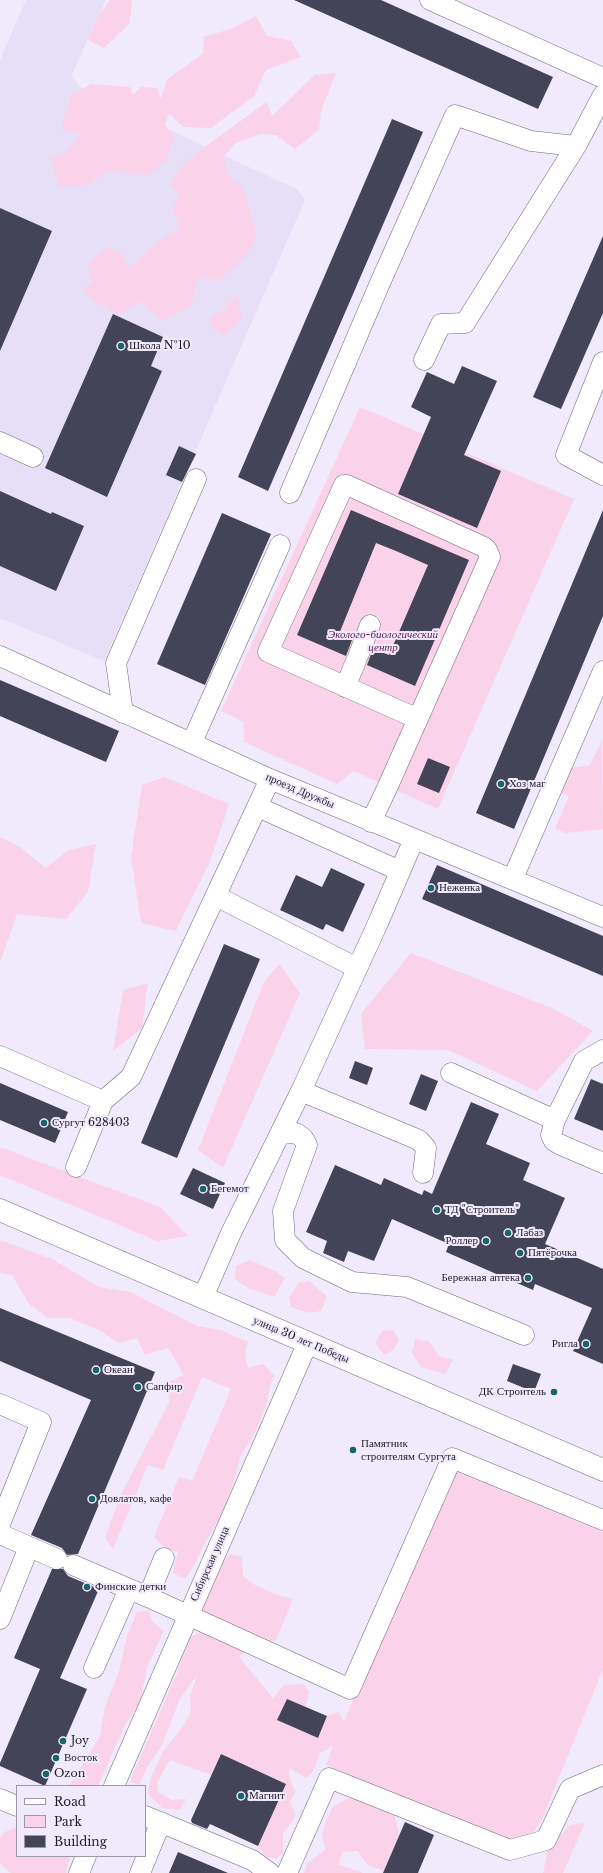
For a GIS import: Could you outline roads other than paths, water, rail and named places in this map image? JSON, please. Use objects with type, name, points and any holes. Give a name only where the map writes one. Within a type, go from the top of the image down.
[{"type":"main road","name":"улица 30 лет Победы","points":[[0,1210],[603,1470]]},
{"type":"street","points":[[430,0],[603,78]]},
{"type":"street","points":[[424,360],[441,324],[465,323],[576,146],[603,96]]},
{"type":"street","points":[[290,493],[380,283],[455,115],[531,141],[576,146]]},
{"type":"street","points":[[603,362],[566,455],[603,475]]},
{"type":"street","points":[[0,442],[33,457]]},
{"type":"street","points":[[123,713],[116,663],[196,479]]},
{"type":"street","points":[[371,822],[418,719],[490,557],[489,552],[484,547],[346,485],[342,487],[268,650],[270,654],[418,719]]},
{"type":"street","points":[[192,742],[280,545]]},
{"type":"street","points":[[345,687],[370,625]]},
{"type":"street","name":"проезд Дружбы","points":[[0,656],[123,713],[192,742],[270,779],[603,917]]},
{"type":"street","points":[[512,878],[603,671]]},
{"type":"street","points":[[76,1167],[103,1101],[131,1077],[270,779]]},
{"type":"street","points":[[258,807],[400,871]]},
{"type":"street","points":[[203,1297],[231,1234],[301,1092],[414,839]]},
{"type":"street","points":[[216,896],[357,968]]},
{"type":"street","points":[[603,1050],[584,1061],[555,1120],[551,1135],[554,1141],[603,1163]]},
{"type":"street","points":[[0,1056],[103,1101]]},
{"type":"street","points":[[451,1073],[555,1120]]},
{"type":"street","points":[[301,1092],[419,1140],[426,1148],[423,1173]]},
{"type":"street","points":[[280,1134],[296,1133],[303,1138],[307,1145],[283,1211],[285,1240],[303,1258],[352,1282],[407,1287],[524,1335]]},
{"type":"street","name":"Сибирская улица","points":[[114,1785],[308,1342]]},
{"type":"street","points":[[0,1404],[41,1422],[0,1524]]},
{"type":"street","points":[[0,1534],[148,1597],[350,1689],[452,1458],[603,1520]]},
{"type":"street","points":[[0,1619],[30,1547]]},
{"type":"street","points":[[148,1597],[164,1558]]},
{"type":"street","points":[[94,1668],[129,1589]]},
{"type":"street","points":[[287,1873],[329,1778],[510,1850],[546,1840],[570,1789],[603,1774]]},
{"type":"street","points":[[0,1799],[16,1806]]},
{"type":"street","points":[[146,1848],[153,1819],[252,1860],[270,1873]]},
{"type":"street","points":[[79,1873],[86,1857]]},
{"type":"street","points":[[140,1873],[144,1857]]},
{"type":"place","name":"Школа №10","points":[[121,346]]},
{"type":"place","name":"Хоз маг","points":[[501,784]]},
{"type":"place","name":"Неженка","points":[[431,888]]},
{"type":"place","name":"Сургут 628403","points":[[44,1123]]},
{"type":"place","name":"Бегемот","points":[[203,1189]]},
{"type":"place","name":"ТД \"Строитель\"","points":[[437,1210]]},
{"type":"place","name":"Лабаз","points":[[508,1233]]},
{"type":"place","name":"Роллер","points":[[486,1241]]},
{"type":"place","name":"Пятёрочка","points":[[520,1253]]},
{"type":"place","name":"Бережная аптека","points":[[528,1278]]},
{"type":"place","name":"Ригла","points":[[586,1344]]},
{"type":"place","name":"Океан","points":[[96,1370]]},
{"type":"place","name":"Сапфир","points":[[138,1387]]},
{"type":"place","name":"ДК Строитель","points":[[554,1392]]},
{"type":"place","name":"Памятник строителям Сургута","points":[[353,1450]]},
{"type":"place","name":"Довлатов, кафе","points":[[92,1499]]},
{"type":"place","name":"Финские детки","points":[[87,1587]]},
{"type":"place","name":"Joy","points":[[63,1741]]},
{"type":"place","name":"Восток","points":[[56,1758]]},
{"type":"place","name":"Ozon","points":[[46,1774]]},
{"type":"place","name":"Магнит","points":[[241,1796]]},
{"type":"park label","name":"Эколого-биологический центр","points":[[383,641]]}]
